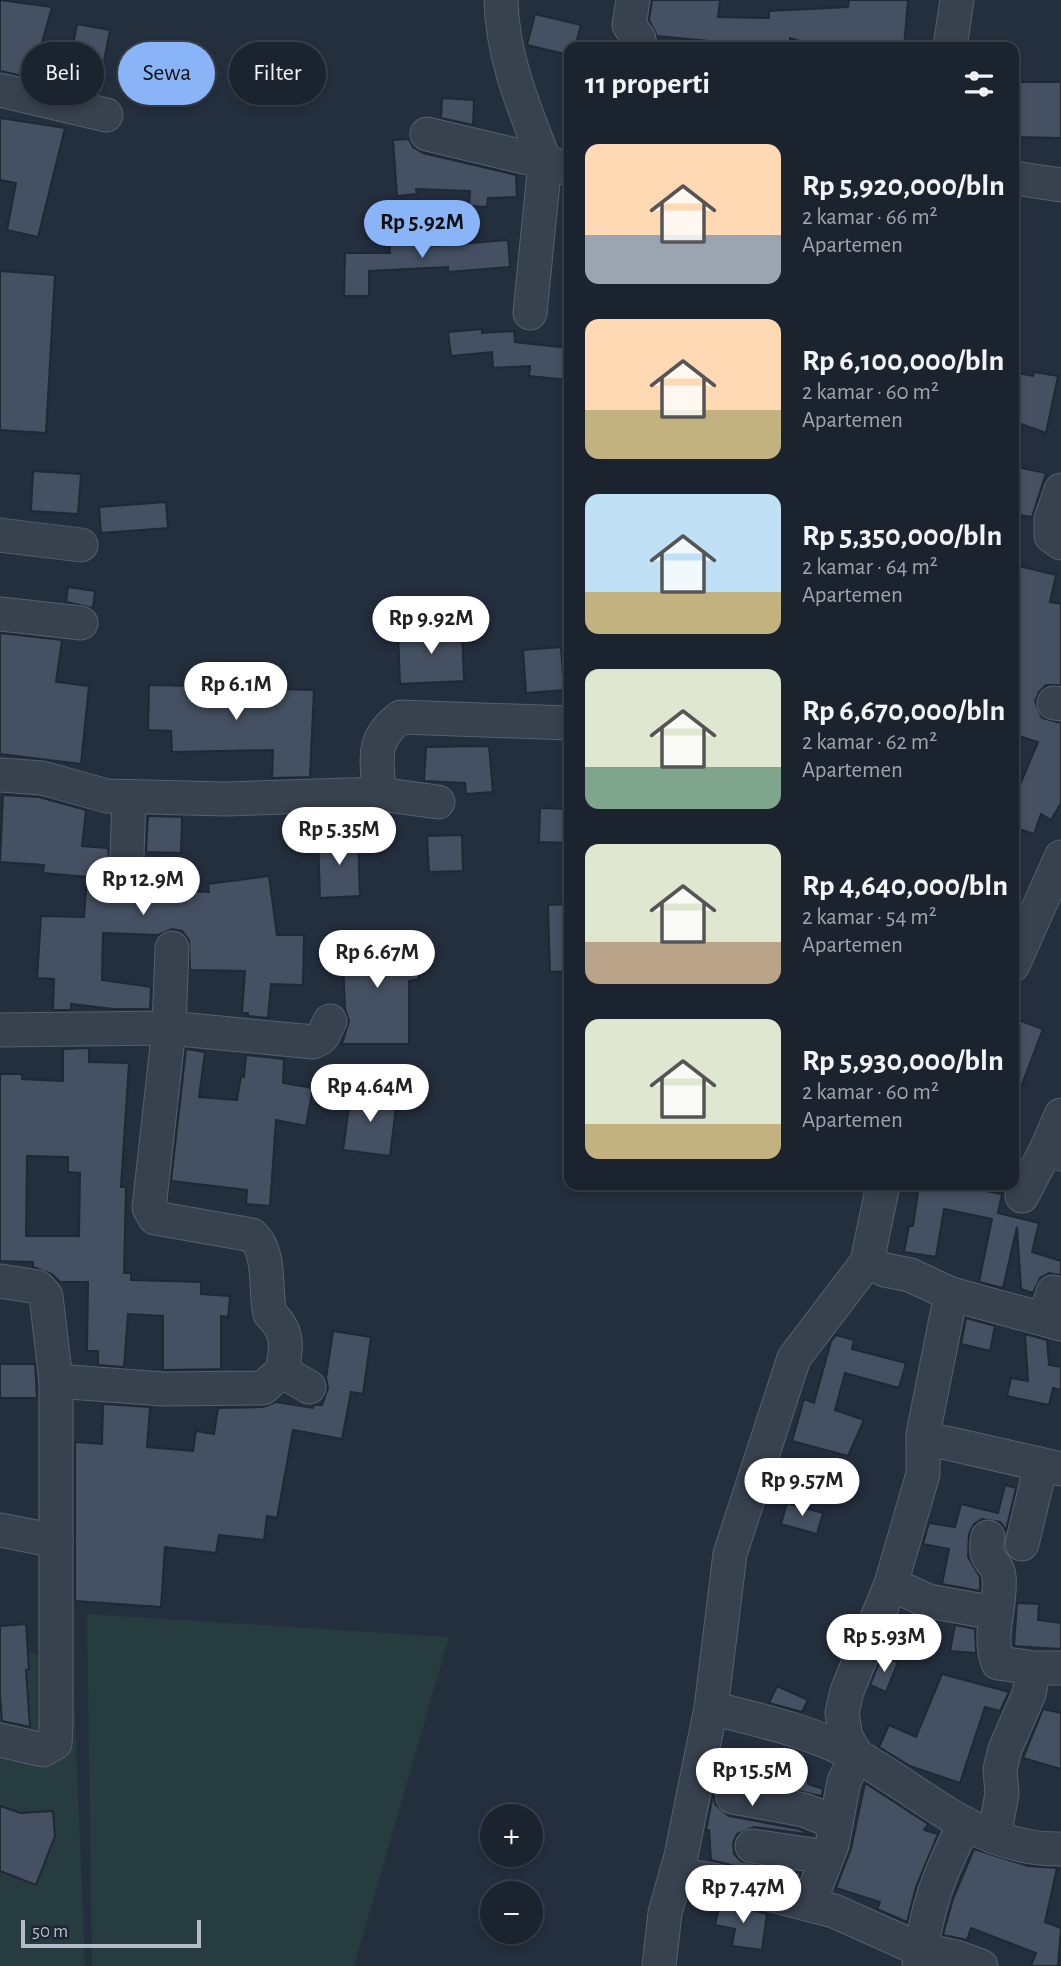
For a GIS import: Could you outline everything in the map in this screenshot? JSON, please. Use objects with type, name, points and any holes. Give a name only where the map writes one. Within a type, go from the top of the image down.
[{"type":"street","points":[[501,0],[505,40],[515,81],[557,165],[530,313]]},
{"type":"street","points":[[633,0],[629,25],[639,42]]},
{"type":"street","points":[[951,42],[957,0]]},
{"type":"street","points":[[0,90],[106,115]]},
{"type":"street","points":[[427,134],[557,165]]},
{"type":"street","points":[[1019,179],[1061,186]]},
{"type":"street","points":[[1061,490],[1051,519],[1051,536],[1061,543]]},
{"type":"street","points":[[0,535],[81,545]]},
{"type":"street","points":[[0,614],[81,623]]},
{"type":"street","points":[[367,794],[378,740],[390,725],[401,717],[564,723]]},
{"type":"street","points":[[0,775],[42,778],[107,796],[227,799],[367,794],[438,802]]},
{"type":"street","points":[[127,857],[129,797]]},
{"type":"street","points":[[1019,952],[1061,857]]},
{"type":"street","points":[[56,1381],[163,1389],[228,1390],[263,1388],[295,1379],[286,1334],[281,1324],[270,1314],[260,1243],[251,1235],[155,1218],[149,1208],[169,1028],[172,948]]},
{"type":"street","points":[[0,1030],[122,1026],[313,1042],[322,1037],[331,1021]]},
{"type":"street","points":[[1022,1196],[1054,1151],[1061,1115]]},
{"type":"street","points":[[659,1966],[665,1913],[676,1874],[710,1707],[730,1554],[794,1358],[867,1262],[882,1190]]},
{"type":"street","points":[[867,1262],[885,1270],[911,1275],[951,1294],[1053,1312]]},
{"type":"street","points":[[0,1281],[38,1287],[44,1291],[56,1381],[55,1743],[43,1750],[0,1740]]},
{"type":"street","points":[[857,1756],[846,1737],[842,1713],[847,1691],[891,1584],[923,1474],[923,1440],[951,1294]]},
{"type":"street","points":[[923,1440],[1051,1467],[1022,1544]]},
{"type":"street","points":[[0,1530],[56,1541]]},
{"type":"street","points":[[988,1537],[986,1555],[999,1577],[993,1648],[998,1663],[1048,1668]]},
{"type":"street","points":[[891,1584],[910,1595],[929,1601],[995,1613]]},
{"type":"street","points":[[920,1958],[929,1904],[940,1872],[979,1831],[1002,1794],[1000,1769],[1005,1749],[1029,1694],[1048,1668]]},
{"type":"street","points":[[710,1707],[771,1723],[857,1756],[979,1831],[1031,1849],[1061,1849]]},
{"type":"street","points":[[809,1904],[837,1844],[844,1781],[857,1756]]},
{"type":"street","points":[[733,1797],[804,1810],[837,1844]]},
{"type":"street","points":[[752,1846],[837,1844]]},
{"type":"street","points":[[676,1874],[713,1880],[809,1904],[856,1919],[920,1958],[956,1957],[981,1966]]},
{"type":"green space","points":[[87,1614],[449,1637],[354,1966],[92,1966]]},
{"type":"green space","points":[[0,1641],[73,1668],[85,1966],[0,1966]]},
{"type":"building","points":[[0,0],[52,7],[42,42],[21,42],[21,76],[0,71]]},
{"type":"building","points":[[652,0],[720,0],[718,17],[769,18],[769,11],[848,7],[849,0],[908,0],[904,42],[803,42],[790,38],[790,42],[719,42],[657,36],[649,20]]},
{"type":"building","points":[[535,14],[581,25],[576,42],[564,42],[564,54],[527,45]]},
{"type":"building","points":[[77,24],[110,30],[104,62],[104,42],[74,42]]},
{"type":"building","points":[[1019,82],[1061,82],[1061,138],[1019,137]]},
{"type":"building","points":[[442,98],[474,100],[473,125],[441,118]]},
{"type":"building","points":[[0,118],[65,128],[38,237],[7,230],[16,183],[0,180]]},
{"type":"building","points":[[409,139],[413,147],[423,153],[516,175],[517,197],[488,198],[487,207],[469,206],[470,191],[416,189],[417,194],[397,196],[393,140]]},
{"type":"building","points":[[434,236],[434,246],[508,240],[510,267],[448,272],[448,267],[369,271],[369,296],[344,296],[345,253],[390,253],[389,238]]},
{"type":"building","points":[[0,271],[55,275],[46,433],[0,430]]},
{"type":"building","points":[[482,329],[482,333],[514,331],[515,342],[564,347],[564,380],[529,376],[530,366],[493,368],[492,352],[451,356],[448,332]]},
{"type":"building","points":[[1034,372],[1058,376],[1046,433],[1019,423],[1019,373],[1033,376]]},
{"type":"building","points":[[1019,467],[1046,473],[1032,517],[1019,515]]},
{"type":"building","points":[[33,471],[81,474],[78,514],[31,511]]},
{"type":"building","points":[[166,502],[168,528],[101,533],[99,507]]},
{"type":"building","points":[[1019,566],[1056,575],[1050,602],[1061,604],[1061,685],[1046,685],[1035,701],[1042,718],[1061,723],[1061,803],[1051,820],[1041,814],[1034,834],[1019,829],[1019,787],[1038,742],[1019,736]]},
{"type":"building","points":[[68,587],[95,591],[93,608],[66,602]]},
{"type":"building","points":[[462,629],[464,681],[400,684],[398,632]]},
{"type":"building","points":[[0,633],[62,640],[56,682],[89,686],[81,764],[0,754]]},
{"type":"building","points":[[561,647],[564,690],[526,693],[523,650]]},
{"type":"building","points":[[199,674],[238,674],[238,704],[275,705],[276,689],[314,690],[310,777],[272,778],[273,750],[172,752],[171,731],[148,730],[149,685],[198,686]]},
{"type":"building","points":[[489,746],[493,792],[466,794],[465,783],[424,781],[426,747]]},
{"type":"building","points":[[3,795],[39,797],[86,810],[82,846],[108,848],[110,865],[114,871],[113,888],[209,892],[208,884],[269,876],[277,935],[304,935],[303,985],[271,984],[268,1018],[248,1016],[248,1013],[242,1013],[245,971],[190,970],[189,940],[182,931],[172,929],[158,935],[103,933],[102,980],[151,987],[150,1009],[113,1009],[71,1004],[71,1010],[53,1010],[54,979],[37,978],[41,916],[84,917],[87,877],[43,873],[44,865],[0,862]]},
{"type":"building","points":[[540,808],[564,809],[564,843],[539,842]]},
{"type":"building","points":[[148,816],[182,817],[181,853],[146,852]]},
{"type":"building","points":[[462,835],[463,871],[429,872],[427,836]]},
{"type":"building","points":[[358,836],[360,896],[320,898],[318,838]]},
{"type":"building","points":[[564,904],[564,971],[550,972],[548,905]]},
{"type":"building","points":[[393,934],[394,952],[416,950],[419,979],[409,981],[409,1044],[342,1044],[349,1021],[345,1009],[342,938]]},
{"type":"building","points":[[1019,1020],[1043,1029],[1019,1092]]},
{"type":"building","points":[[89,1048],[89,1062],[129,1063],[121,1187],[126,1187],[124,1273],[131,1273],[131,1280],[201,1282],[201,1294],[230,1296],[228,1317],[221,1316],[221,1369],[163,1370],[163,1316],[128,1314],[124,1367],[98,1365],[98,1351],[87,1351],[88,1282],[60,1282],[52,1274],[33,1267],[33,1262],[0,1261],[0,1074],[22,1074],[22,1079],[63,1081],[63,1049]],"holes":[[[27,1156],[68,1157],[68,1172],[80,1173],[79,1236],[26,1236]]]},
{"type":"building","points":[[186,1049],[205,1052],[199,1097],[237,1100],[241,1076],[244,1077],[246,1055],[284,1059],[283,1083],[313,1088],[306,1126],[276,1120],[270,1206],[246,1204],[247,1190],[171,1181]]},
{"type":"building","points":[[351,1092],[397,1099],[390,1156],[343,1150]]},
{"type":"building","points":[[918,1190],[981,1190],[1002,1194],[998,1213],[1039,1223],[1032,1252],[1061,1261],[1061,1275],[1049,1273],[1040,1278],[1033,1293],[1021,1289],[1017,1227],[1003,1288],[979,1282],[992,1219],[944,1209],[936,1257],[904,1252],[909,1226],[913,1226]]},
{"type":"building","points":[[966,1318],[995,1326],[990,1351],[961,1344]]},
{"type":"building","points":[[333,1331],[371,1337],[363,1394],[351,1392],[342,1439],[293,1430],[277,1518],[267,1516],[264,1540],[219,1535],[216,1553],[165,1547],[161,1607],[75,1601],[75,1442],[102,1444],[103,1404],[150,1407],[147,1447],[193,1451],[196,1431],[214,1434],[218,1408],[263,1407],[276,1402],[313,1408],[314,1405],[322,1405],[328,1388],[326,1378]]},
{"type":"building","points":[[1025,1334],[1047,1340],[1049,1365],[1061,1367],[1061,1390],[1053,1388],[1049,1405],[1007,1396],[1011,1378],[1028,1381]]},
{"type":"building","points":[[836,1335],[854,1340],[852,1349],[906,1363],[899,1388],[845,1373],[835,1410],[864,1420],[848,1456],[792,1441],[804,1399],[814,1403],[831,1341]]},
{"type":"building","points":[[0,1364],[35,1364],[37,1398],[0,1398]]},
{"type":"building","points":[[1005,1485],[1016,1488],[1006,1530],[1000,1522],[982,1519],[974,1524],[969,1534],[968,1557],[980,1577],[980,1591],[942,1584],[949,1549],[923,1544],[929,1523],[955,1527],[961,1504],[998,1513]]},
{"type":"building","points":[[787,1503],[823,1513],[817,1534],[781,1524]]},
{"type":"building","points":[[1017,1603],[1039,1604],[1038,1620],[1061,1623],[1061,1649],[1014,1646]]},
{"type":"building","points":[[26,1624],[30,1727],[2,1721],[0,1695],[0,1626]]},
{"type":"building","points":[[955,1625],[975,1629],[976,1653],[950,1651]]},
{"type":"building","points":[[881,1658],[898,1662],[886,1692],[870,1685]]},
{"type":"building","points":[[942,1674],[1009,1692],[1000,1711],[985,1707],[960,1783],[910,1766],[879,1747],[889,1725],[916,1737]]},
{"type":"building","points":[[777,1686],[808,1700],[802,1712],[769,1703]]},
{"type":"building","points":[[1043,1709],[1061,1713],[1061,1769],[1023,1758]]},
{"type":"building","points":[[722,1750],[748,1753],[747,1760],[782,1765],[781,1767],[808,1768],[808,1784],[823,1789],[822,1796],[736,1778],[726,1779],[714,1793],[715,1804],[729,1816],[799,1829],[814,1835],[754,1827],[737,1834],[733,1843],[734,1854],[741,1861],[801,1873],[797,1882],[711,1860],[709,1830],[706,1830]]},
{"type":"building","points":[[865,1783],[928,1824],[924,1830],[938,1834],[916,1887],[907,1922],[877,1909],[880,1902],[836,1888],[851,1849]]},
{"type":"building","points":[[0,1806],[21,1813],[53,1811],[55,1836],[36,1885],[0,1871]]},
{"type":"building","points":[[974,1849],[1028,1866],[1057,1868],[1045,1922],[1061,1928],[1058,1966],[1031,1966],[1036,1953],[971,1928],[967,1940],[943,1935],[953,1899]]},
{"type":"building","points":[[720,1902],[767,1914],[762,1950],[732,1946],[735,1929],[715,1925]]}]
